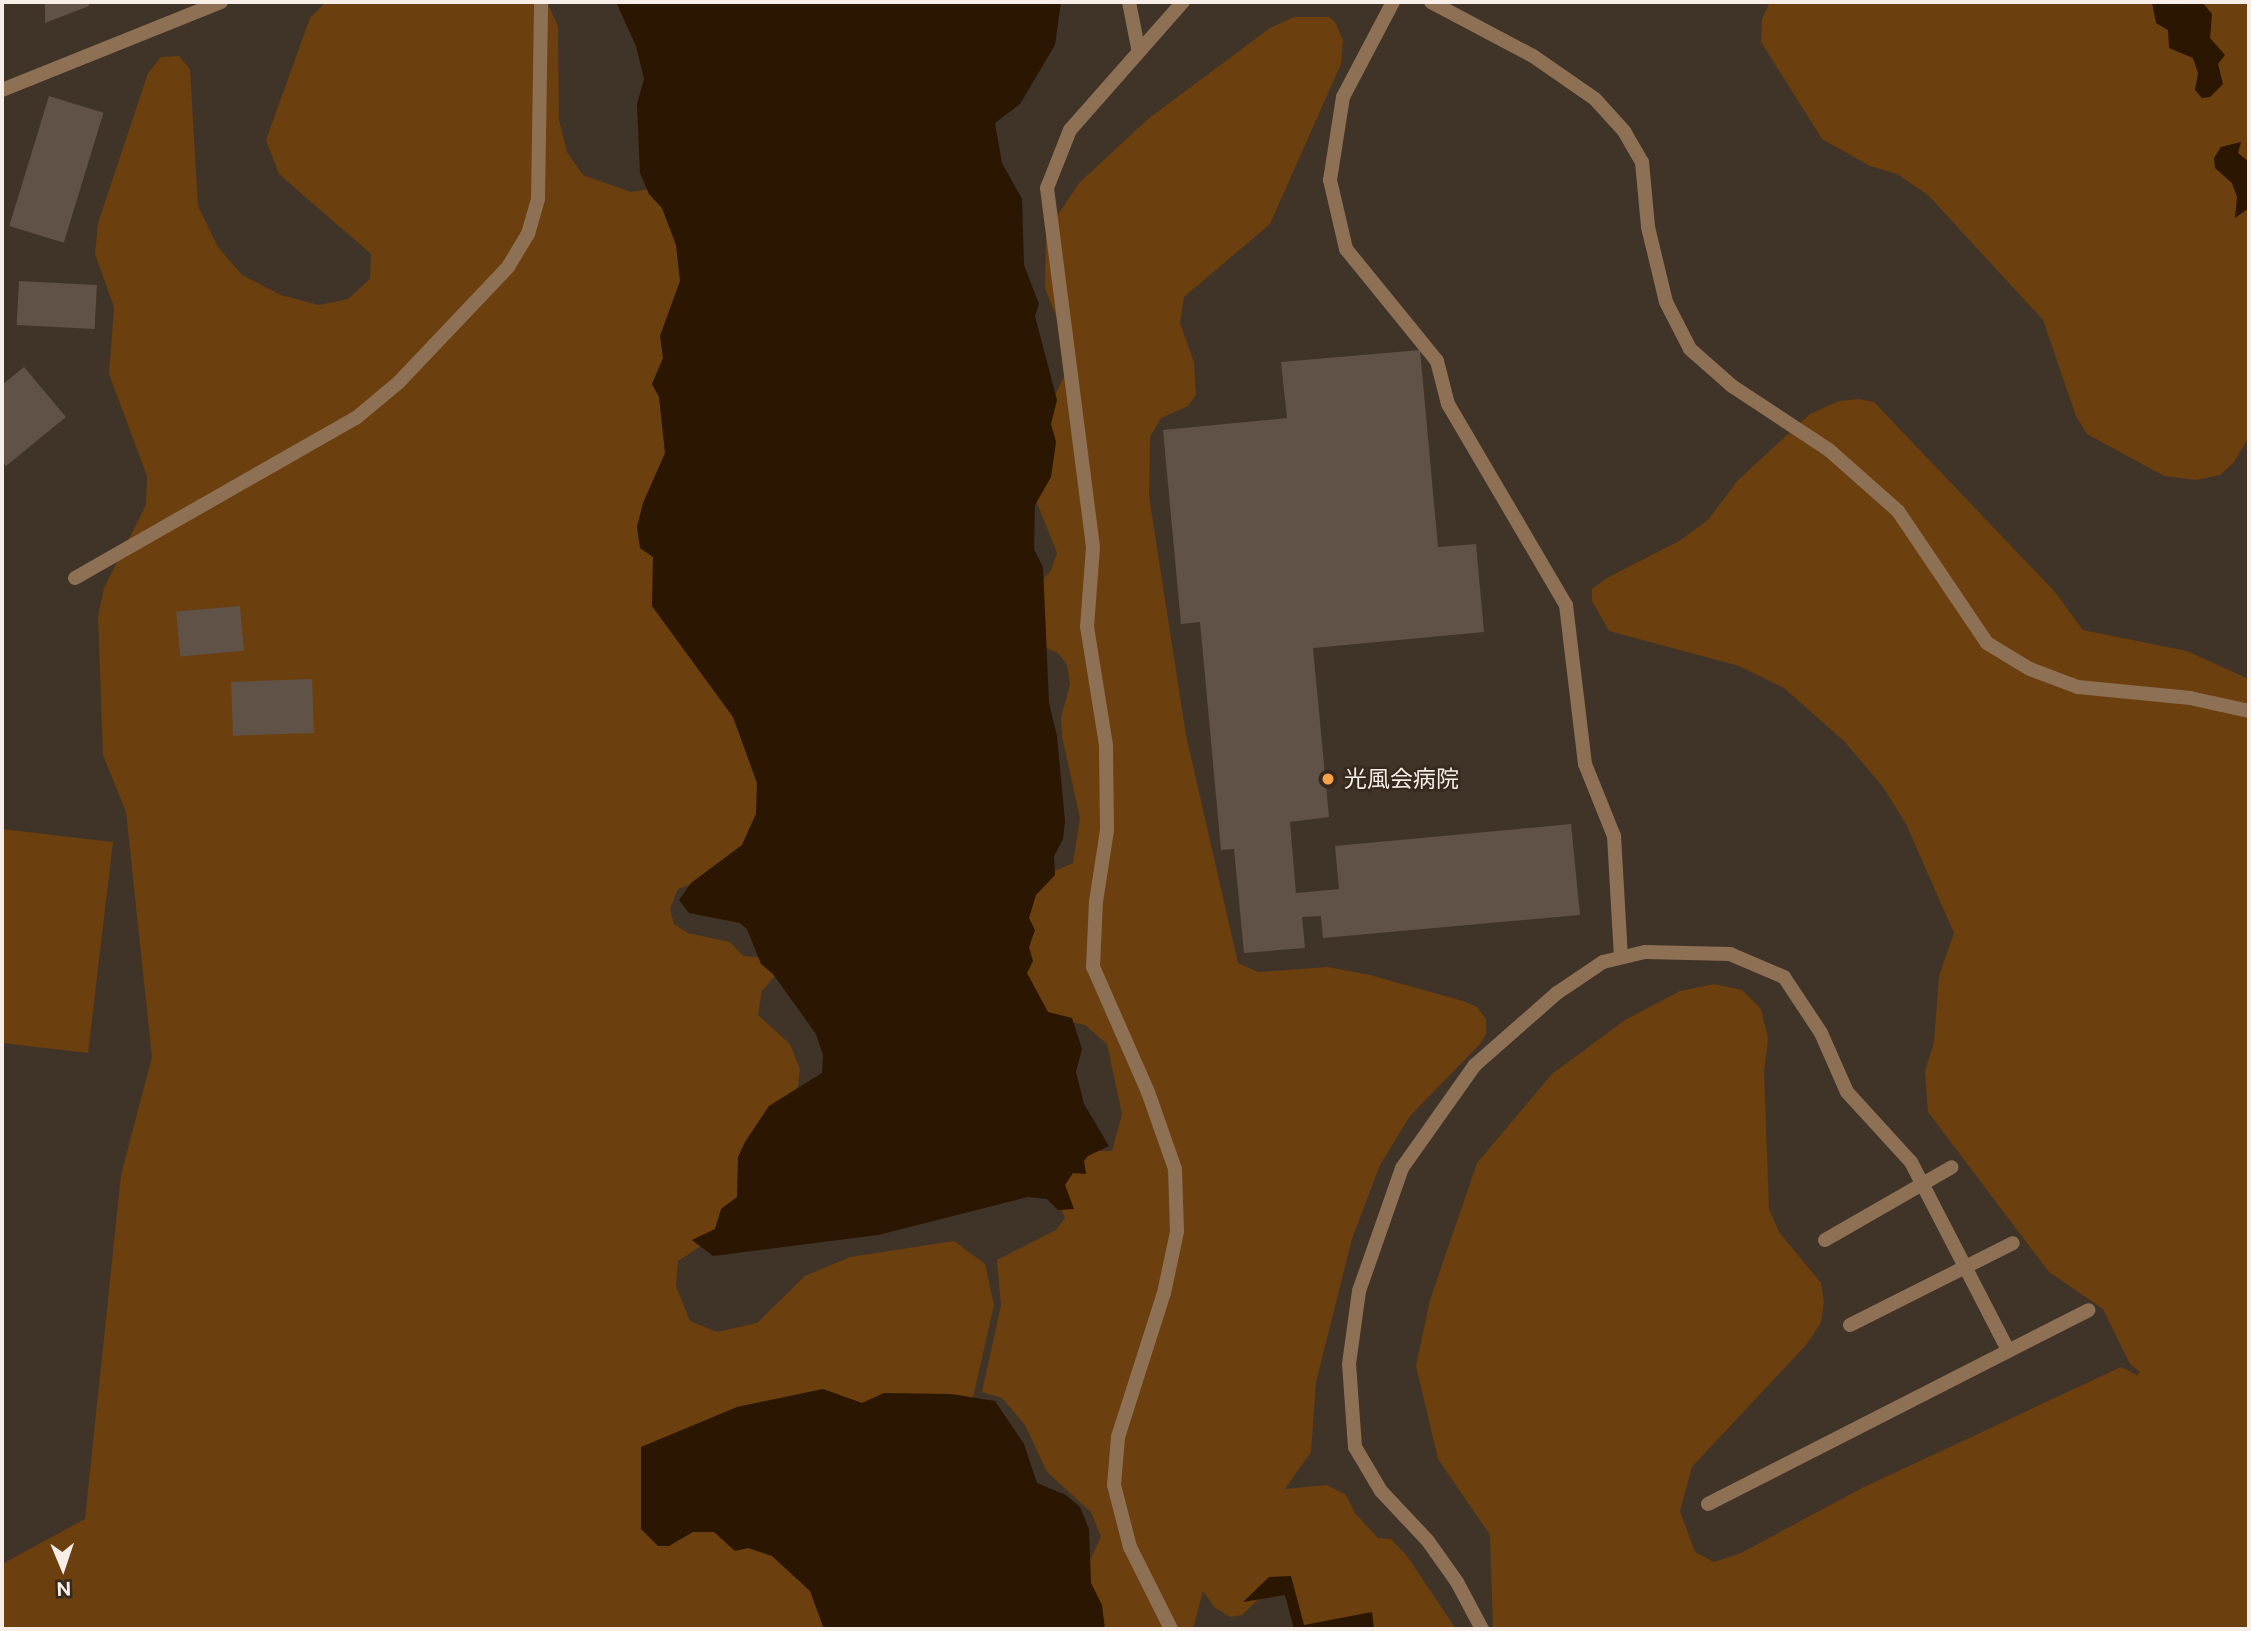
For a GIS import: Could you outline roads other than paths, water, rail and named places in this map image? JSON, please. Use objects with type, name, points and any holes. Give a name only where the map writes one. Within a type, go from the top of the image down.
[{"type":"street","points":[[2,90],[221,2]]},
{"type":"street","points":[[75,578],[356,418],[399,383],[508,267],[528,234],[538,199],[541,2]]},
{"type":"street","points":[[1129,2],[1138,48]]},
{"type":"street","points":[[1171,1629],[1130,1547],[1114,1485],[1118,1437],[1164,1293],[1177,1232],[1175,1169],[1148,1092],[1093,967],[1096,902],[1107,830],[1106,745],[1087,626],[1093,547],[1047,188],[1070,130],[1138,48],[1183,2]]},
{"type":"street","points":[[1393,2],[1343,97],[1330,180],[1346,249],[1437,361],[1448,404],[1566,605],[1585,764],[1614,836],[1621,957]]},
{"type":"street","points":[[1432,2],[1533,56],[1595,99],[1625,131],[1642,162],[1648,227],[1666,302],[1690,349],[1732,386],[1829,450],[1898,511],[1987,643],[2031,669],[2078,687],[2190,698],[2249,711]]},
{"type":"street","points":[[1482,1629],[1457,1583],[1427,1541],[1381,1491],[1354,1447],[1349,1364],[1359,1291],[1402,1168],[1475,1065],[1557,992],[1603,962],[1621,957],[1682,950],[1730,954],[1784,977],[1821,1033],[1847,1092],[1911,1163],[2007,1348]]},
{"type":"street","points":[[1825,1240],[1952,1167]]},
{"type":"street","points":[[1850,1325],[2013,1243]]},
{"type":"street","points":[[1708,1504],[2007,1348],[2088,1310]]},
{"type":"place","name":"光風会病院","points":[[1328,779]]}]
